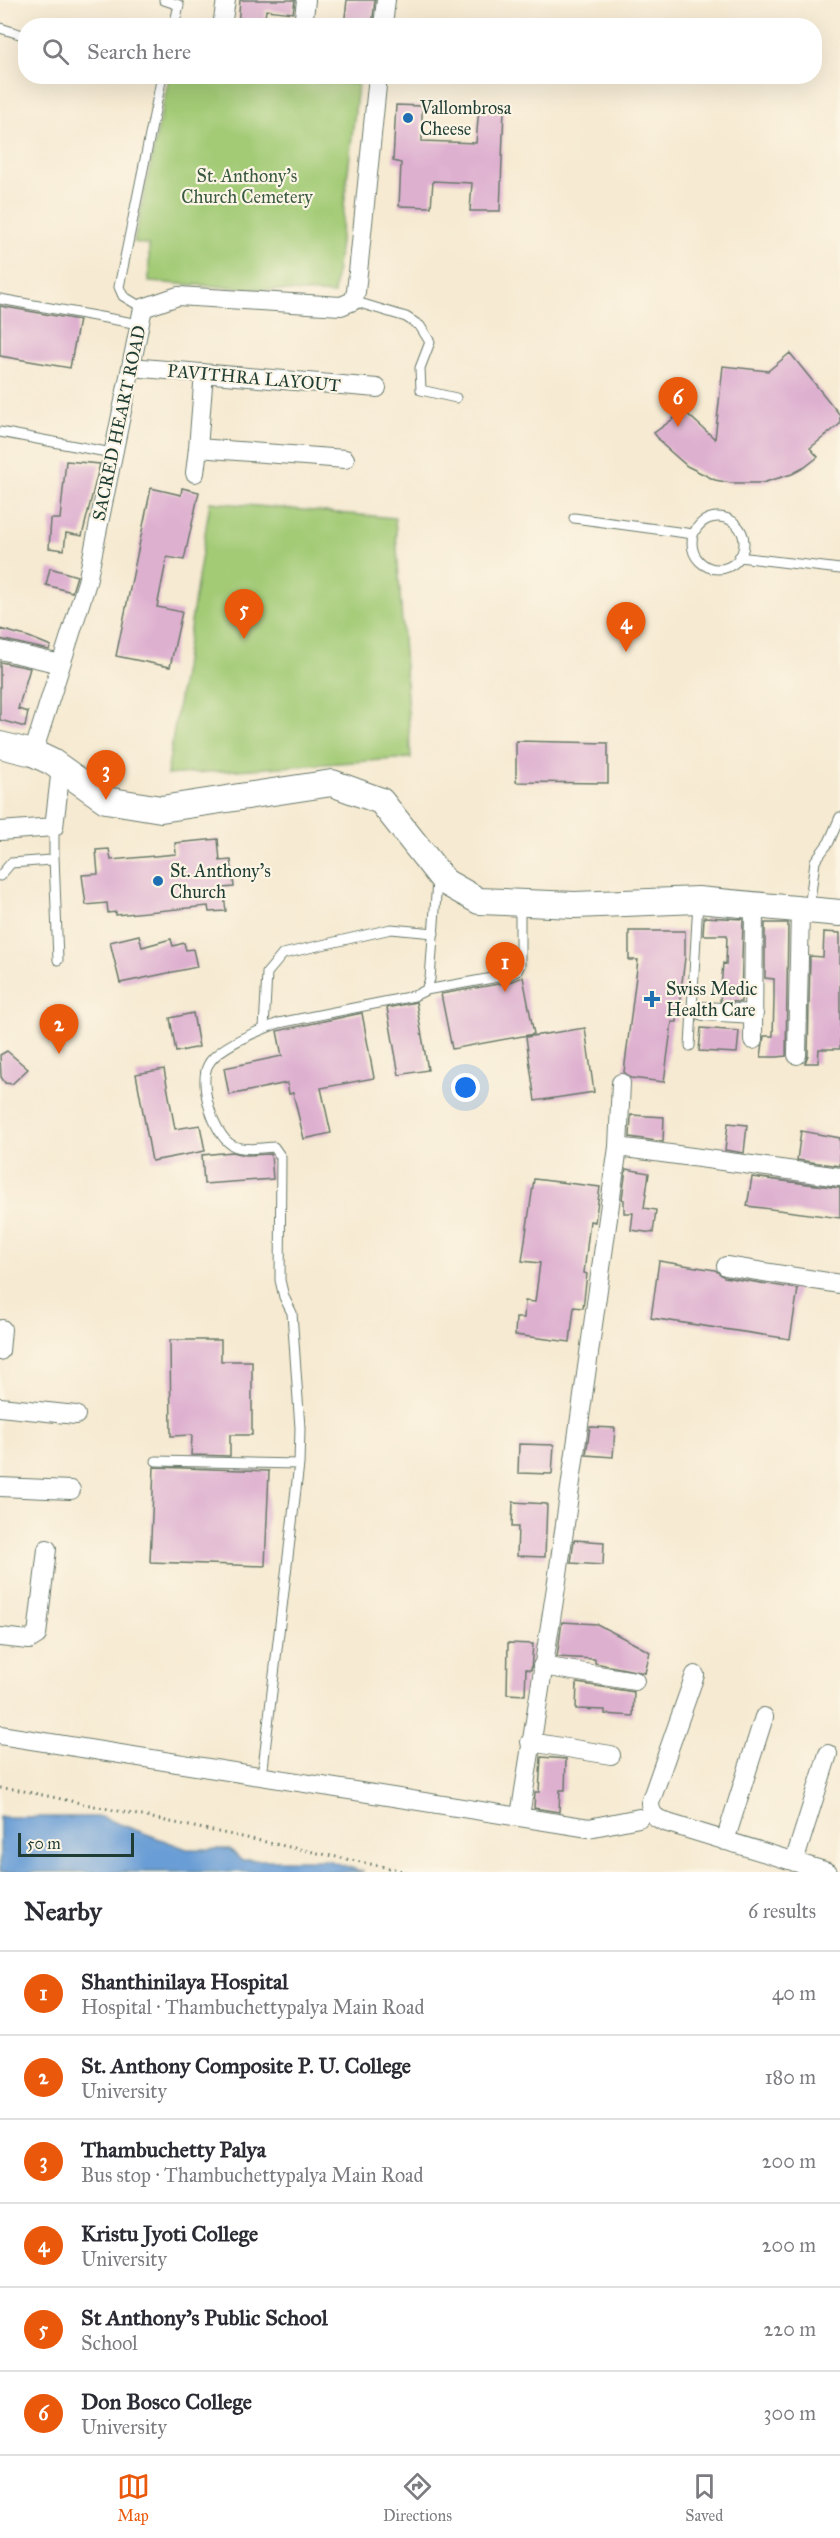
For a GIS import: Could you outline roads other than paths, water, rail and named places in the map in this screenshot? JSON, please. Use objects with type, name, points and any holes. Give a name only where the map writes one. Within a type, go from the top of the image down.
[{"type":"main road","points":[[0,745],[33,753],[61,768],[106,800],[161,809],[332,783],[381,801],[445,882],[479,901],[575,905],[698,900],[840,913]]},
{"type":"street","points":[[223,18],[226,0]]},
{"type":"street","points":[[304,18],[306,0]]},
{"type":"street","points":[[384,18],[386,0]]},
{"type":"street","points":[[353,301],[356,292],[377,84]]},
{"type":"street","name":"SACRED HEART ROAD","points":[[33,753],[87,582],[141,316],[178,296],[340,306],[353,301]]},
{"type":"street","name":"PAVITHRA LAYOUT","points":[[130,367],[377,388]]},
{"type":"street","points":[[195,473],[204,373]]},
{"type":"street","points":[[198,448],[345,459]]},
{"type":"street","points":[[0,650],[61,664]]},
{"type":"street","points":[[0,831],[54,827],[61,768]]},
{"type":"street","points":[[753,1040],[754,905]]},
{"type":"street","points":[[797,1055],[805,910]]},
{"type":"street","points":[[703,1011],[754,1014]]},
{"type":"street","points":[[520,1816],[618,1147],[621,1083]]},
{"type":"street","points":[[618,1147],[840,1177]]},
{"type":"street","points":[[726,1266],[840,1284]]},
{"type":"street","points":[[0,1351],[1,1340]]},
{"type":"street","points":[[0,1407],[76,1415]]},
{"type":"street","points":[[0,1487],[71,1490]]},
{"type":"street","points":[[0,1636],[29,1640],[38,1635],[47,1550]]},
{"type":"street","points":[[542,1666],[635,1681]]},
{"type":"street","points":[[695,1675],[650,1803],[651,1812],[655,1818],[828,1872]]},
{"type":"street","points":[[725,1841],[764,1717]]},
{"type":"street","points":[[0,1735],[590,1828],[639,1818]]},
{"type":"street","points":[[530,1742],[611,1755]]},
{"type":"street","points":[[794,1862],[828,1754]]},
{"type":"lane","points":[[164,0],[179,5],[176,18]]},
{"type":"lane","points":[[0,28],[18,34]]},
{"type":"lane","points":[[141,316],[123,296],[119,287],[160,84]]},
{"type":"lane","points":[[0,299],[141,316]]},
{"type":"lane","points":[[353,301],[387,310],[420,326],[430,342],[420,368],[421,390],[456,398]]},
{"type":"lane","points":[[0,432],[112,453]]},
{"type":"lane","points":[[574,518],[693,534]]},
{"type":"lane","points":[[711,518],[729,519],[741,532],[743,540],[739,557],[726,567],[718,568],[703,564],[693,550],[693,534],[703,521],[711,518]]},
{"type":"lane","points":[[739,557],[840,569]]},
{"type":"lane","points":[[805,910],[815,861],[829,842],[840,817]]},
{"type":"lane","points":[[54,827],[58,960]]},
{"type":"lane","points":[[0,876],[11,863],[51,860],[54,857]]},
{"type":"lane","points":[[426,990],[430,979],[438,873]]},
{"type":"lane","points":[[690,1046],[698,900]]},
{"type":"lane","points":[[262,1776],[299,1464],[300,1428],[292,1313],[284,1297],[280,1280],[281,1157],[274,1147],[243,1148],[234,1146],[225,1140],[218,1131],[203,1085],[208,1065],[216,1055],[279,1023],[414,996],[426,990],[509,975],[517,971],[520,965],[520,903]]},
{"type":"lane","points":[[264,1029],[267,973],[283,954],[391,929],[434,933]]},
{"type":"lane","points":[[156,1461],[299,1464]]},
{"type":"water","points":[[0,1817],[101,1817],[187,1849],[230,1849],[241,1860],[327,1860],[364,1872],[0,1872]]},
{"type":"place","name":"Vallombrosa Cheese","points":[[408,118]]},
{"type":"place","name":"Don Bosco College","points":[[678,427]]},
{"type":"place","name":"St Anthony's Public School","points":[[244,639]]},
{"type":"place","name":"Kristu Jyoti College","points":[[626,652]]},
{"type":"place","name":"Thambuchetty Palya","points":[[106,800]]},
{"type":"place","name":"St. Anthony's Church","points":[[158,881]]},
{"type":"place","name":"Shanthinilaya Hospital","points":[[505,992]]},
{"type":"place","name":"Swiss Medic Health Care","points":[[652,999]]},
{"type":"place","name":"St. Anthony Composite P. U. College","points":[[59,1054]]},
{"type":"park label","name":"St. Anthony's Church Cemetery","points":[[247,186]]}]
